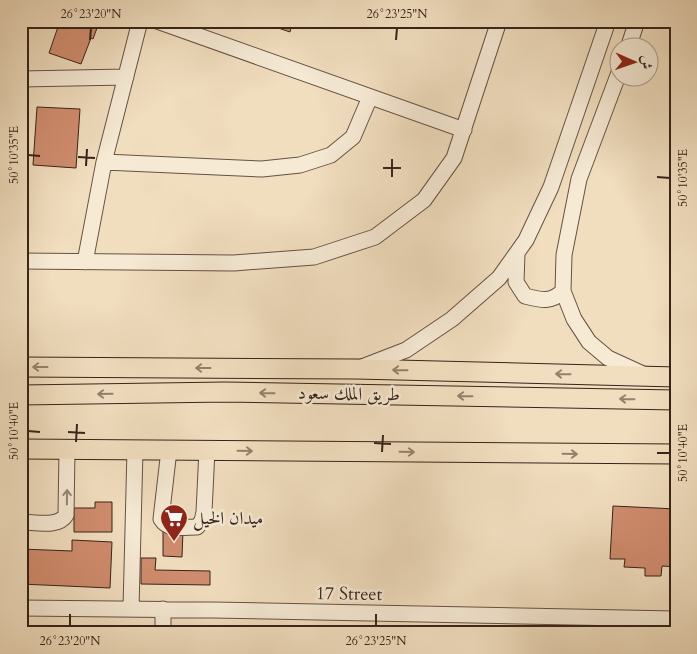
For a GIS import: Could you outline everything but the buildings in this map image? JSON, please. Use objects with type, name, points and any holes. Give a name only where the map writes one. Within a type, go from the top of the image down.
[{"type":"main road","points":[[21,367],[356,369],[676,376]]},
{"type":"main road","name":"طريق الملك سعود","points":[[21,395],[225,392],[676,400]]},
{"type":"main road","points":[[21,449],[676,454]]},
{"type":"street","points":[[85,262],[104,162],[140,21]]},
{"type":"street","points":[[157,21],[464,130]]},
{"type":"street","points":[[21,261],[234,263],[314,257],[375,237],[424,200],[454,158],[499,21]]},
{"type":"street","points":[[356,369],[406,350],[452,318],[499,278],[526,240],[551,187],[608,21]]},
{"type":"street","points":[[631,38],[637,21]]},
{"type":"street","points":[[21,79],[126,77]]},
{"type":"street","points":[[613,88],[579,179],[564,254],[563,292],[574,319],[589,342],[608,358],[646,376]]},
{"type":"street","points":[[104,162],[262,169],[300,165],[332,155],[353,137],[370,97]]},
{"type":"street","points":[[517,253],[516,282],[525,296],[543,300],[556,298],[563,292]]},
{"type":"street","points":[[21,522],[57,523],[63,520],[66,515],[67,449]]},
{"type":"street","points":[[131,609],[135,450]]},
{"type":"street","points":[[169,450],[161,519],[169,527],[197,527],[202,521],[208,450]]},
{"type":"street","name":"17 Street","points":[[21,608],[676,619]]},
{"type":"street","points":[[163,609],[163,633]]},
{"type":"place","name":"ميدان الخيل","points":[[174,542]]}]
